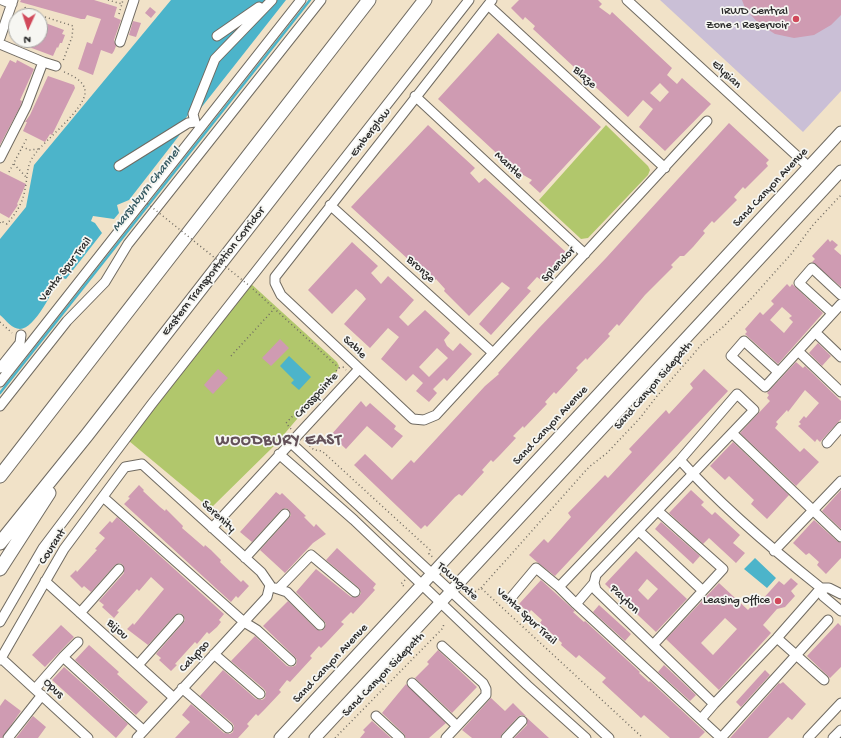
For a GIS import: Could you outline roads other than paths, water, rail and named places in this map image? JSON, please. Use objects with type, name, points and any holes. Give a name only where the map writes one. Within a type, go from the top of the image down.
[{"type":"highway","points":[[0,476],[369,0]]},
{"type":"highway","name":"Eastern Transportation Corridor","points":[[0,542],[88,435],[425,0]]},
{"type":"highway","points":[[0,569],[88,435]]},
{"type":"main road","name":"Sand Canyon Avenue","points":[[280,738],[841,132]]},
{"type":"main road","points":[[315,738],[841,171]]},
{"type":"street","points":[[0,38],[13,2],[2,0]]},
{"type":"street","points":[[120,42],[134,0]]},
{"type":"street","points":[[217,36],[271,0]]},
{"type":"street","points":[[119,166],[188,123],[195,122],[193,114],[215,59],[271,0]]},
{"type":"street","points":[[0,382],[301,0]]},
{"type":"street","points":[[0,406],[67,321],[105,282],[128,244],[321,0]]},
{"type":"street","points":[[0,622],[43,548],[150,405],[469,0]]},
{"type":"street","name":"Elysian","points":[[627,0],[809,167]]},
{"type":"street","name":"Emberglow","points":[[274,283],[277,272],[490,3]]},
{"type":"street","name":"Blaze","points":[[490,3],[665,168]]},
{"type":"street","points":[[0,44],[59,67]]},
{"type":"street","points":[[0,158],[26,107],[43,62]]},
{"type":"street","name":"Mantle","points":[[415,96],[585,254]]},
{"type":"street","name":"Splendor","points":[[424,420],[436,415],[707,122]]},
{"type":"street","name":"Bronze","points":[[330,205],[493,353]]},
{"type":"street","points":[[832,313],[798,282],[812,268],[841,294]]},
{"type":"street","name":"Sable","points":[[274,283],[281,295],[413,419],[424,420]]},
{"type":"street","points":[[778,372],[744,341],[731,356],[765,386],[798,351],[832,313],[841,304]]},
{"type":"street","points":[[815,332],[841,357]]},
{"type":"street","points":[[0,368],[20,343],[21,335]]},
{"type":"street","points":[[798,351],[841,392]]},
{"type":"street","name":"Crosspointe","points":[[212,528],[359,369]]},
{"type":"street","name":"Payton","points":[[680,460],[737,394],[754,410],[596,576],[594,583],[596,590],[714,704]]},
{"type":"street","points":[[827,442],[841,427]]},
{"type":"street","points":[[732,433],[841,537]]},
{"type":"street","name":"Towngate","points":[[290,442],[609,738]]},
{"type":"street","name":"Towngate","points":[[279,454],[354,520],[527,685],[586,738]]},
{"type":"street","points":[[559,587],[680,460],[692,474],[774,551],[821,588],[823,596],[841,611]]},
{"type":"street","name":"Serenity","points":[[142,464],[261,572],[273,589]]},
{"type":"street","name":"Courant","points":[[1,659],[64,549],[125,468],[142,464]]},
{"type":"street","points":[[774,551],[841,481]]},
{"type":"street","points":[[103,496],[244,622],[257,630],[291,661]]},
{"type":"street","points":[[653,645],[702,590],[723,569],[658,511]]},
{"type":"street","points":[[245,558],[285,514]]},
{"type":"street","points":[[638,531],[702,590]]},
{"type":"street","name":"Calypso","points":[[142,735],[182,688],[273,589],[311,555],[355,592]]},
{"type":"street","points":[[510,598],[536,568],[559,587],[721,738],[828,620]]},
{"type":"street","points":[[80,612],[119,569]]},
{"type":"street","name":"Bijou","points":[[45,581],[174,697]]},
{"type":"street","points":[[576,604],[594,583]]},
{"type":"street","points":[[701,719],[777,638],[821,588],[829,588],[841,594]]},
{"type":"street","points":[[273,589],[287,592],[320,625]]},
{"type":"street","points":[[138,665],[179,619]]},
{"type":"street","points":[[777,638],[797,654],[824,680]]},
{"type":"street","points":[[8,738],[63,657],[78,642]]},
{"type":"street","points":[[442,646],[483,684],[486,689],[486,695],[457,726],[449,737]]},
{"type":"street","points":[[214,654],[260,694]]},
{"type":"street","points":[[63,657],[142,735]]},
{"type":"street","name":"Opus","points":[[1,659],[88,738]]},
{"type":"street","points":[[412,683],[457,726]]},
{"type":"street","points":[[182,688],[228,728]]},
{"type":"street","points":[[808,738],[841,703]]},
{"type":"street","points":[[376,716],[400,738]]},
{"type":"street","points":[[506,738],[522,721]]},
{"type":"street","points":[[833,738],[841,730]]},
{"type":"water","points":[[171,0],[286,0],[197,113],[191,111],[182,123],[185,128],[129,200],[117,205],[119,213],[114,219],[93,216],[91,221],[95,223],[102,233],[66,279],[59,277],[38,316],[26,327],[20,329],[14,328],[0,315],[0,239],[26,207],[34,165]]},
{"type":"water","points":[[289,356],[311,377],[299,390],[291,383],[294,380],[280,366]]},
{"type":"water","points":[[755,558],[776,578],[767,588],[744,569]]},
{"type":"waterway","name":"Marshburn Channel","points":[[0,393],[310,0]]},
{"type":"place","name":"IRWD Central Zone 1 Reservoir","points":[[796,19]]},
{"type":"place","name":"Leasing Office","points":[[778,601]]},
{"type":"district","name":"WOODBURY EAST","points":[[279,442]]}]
